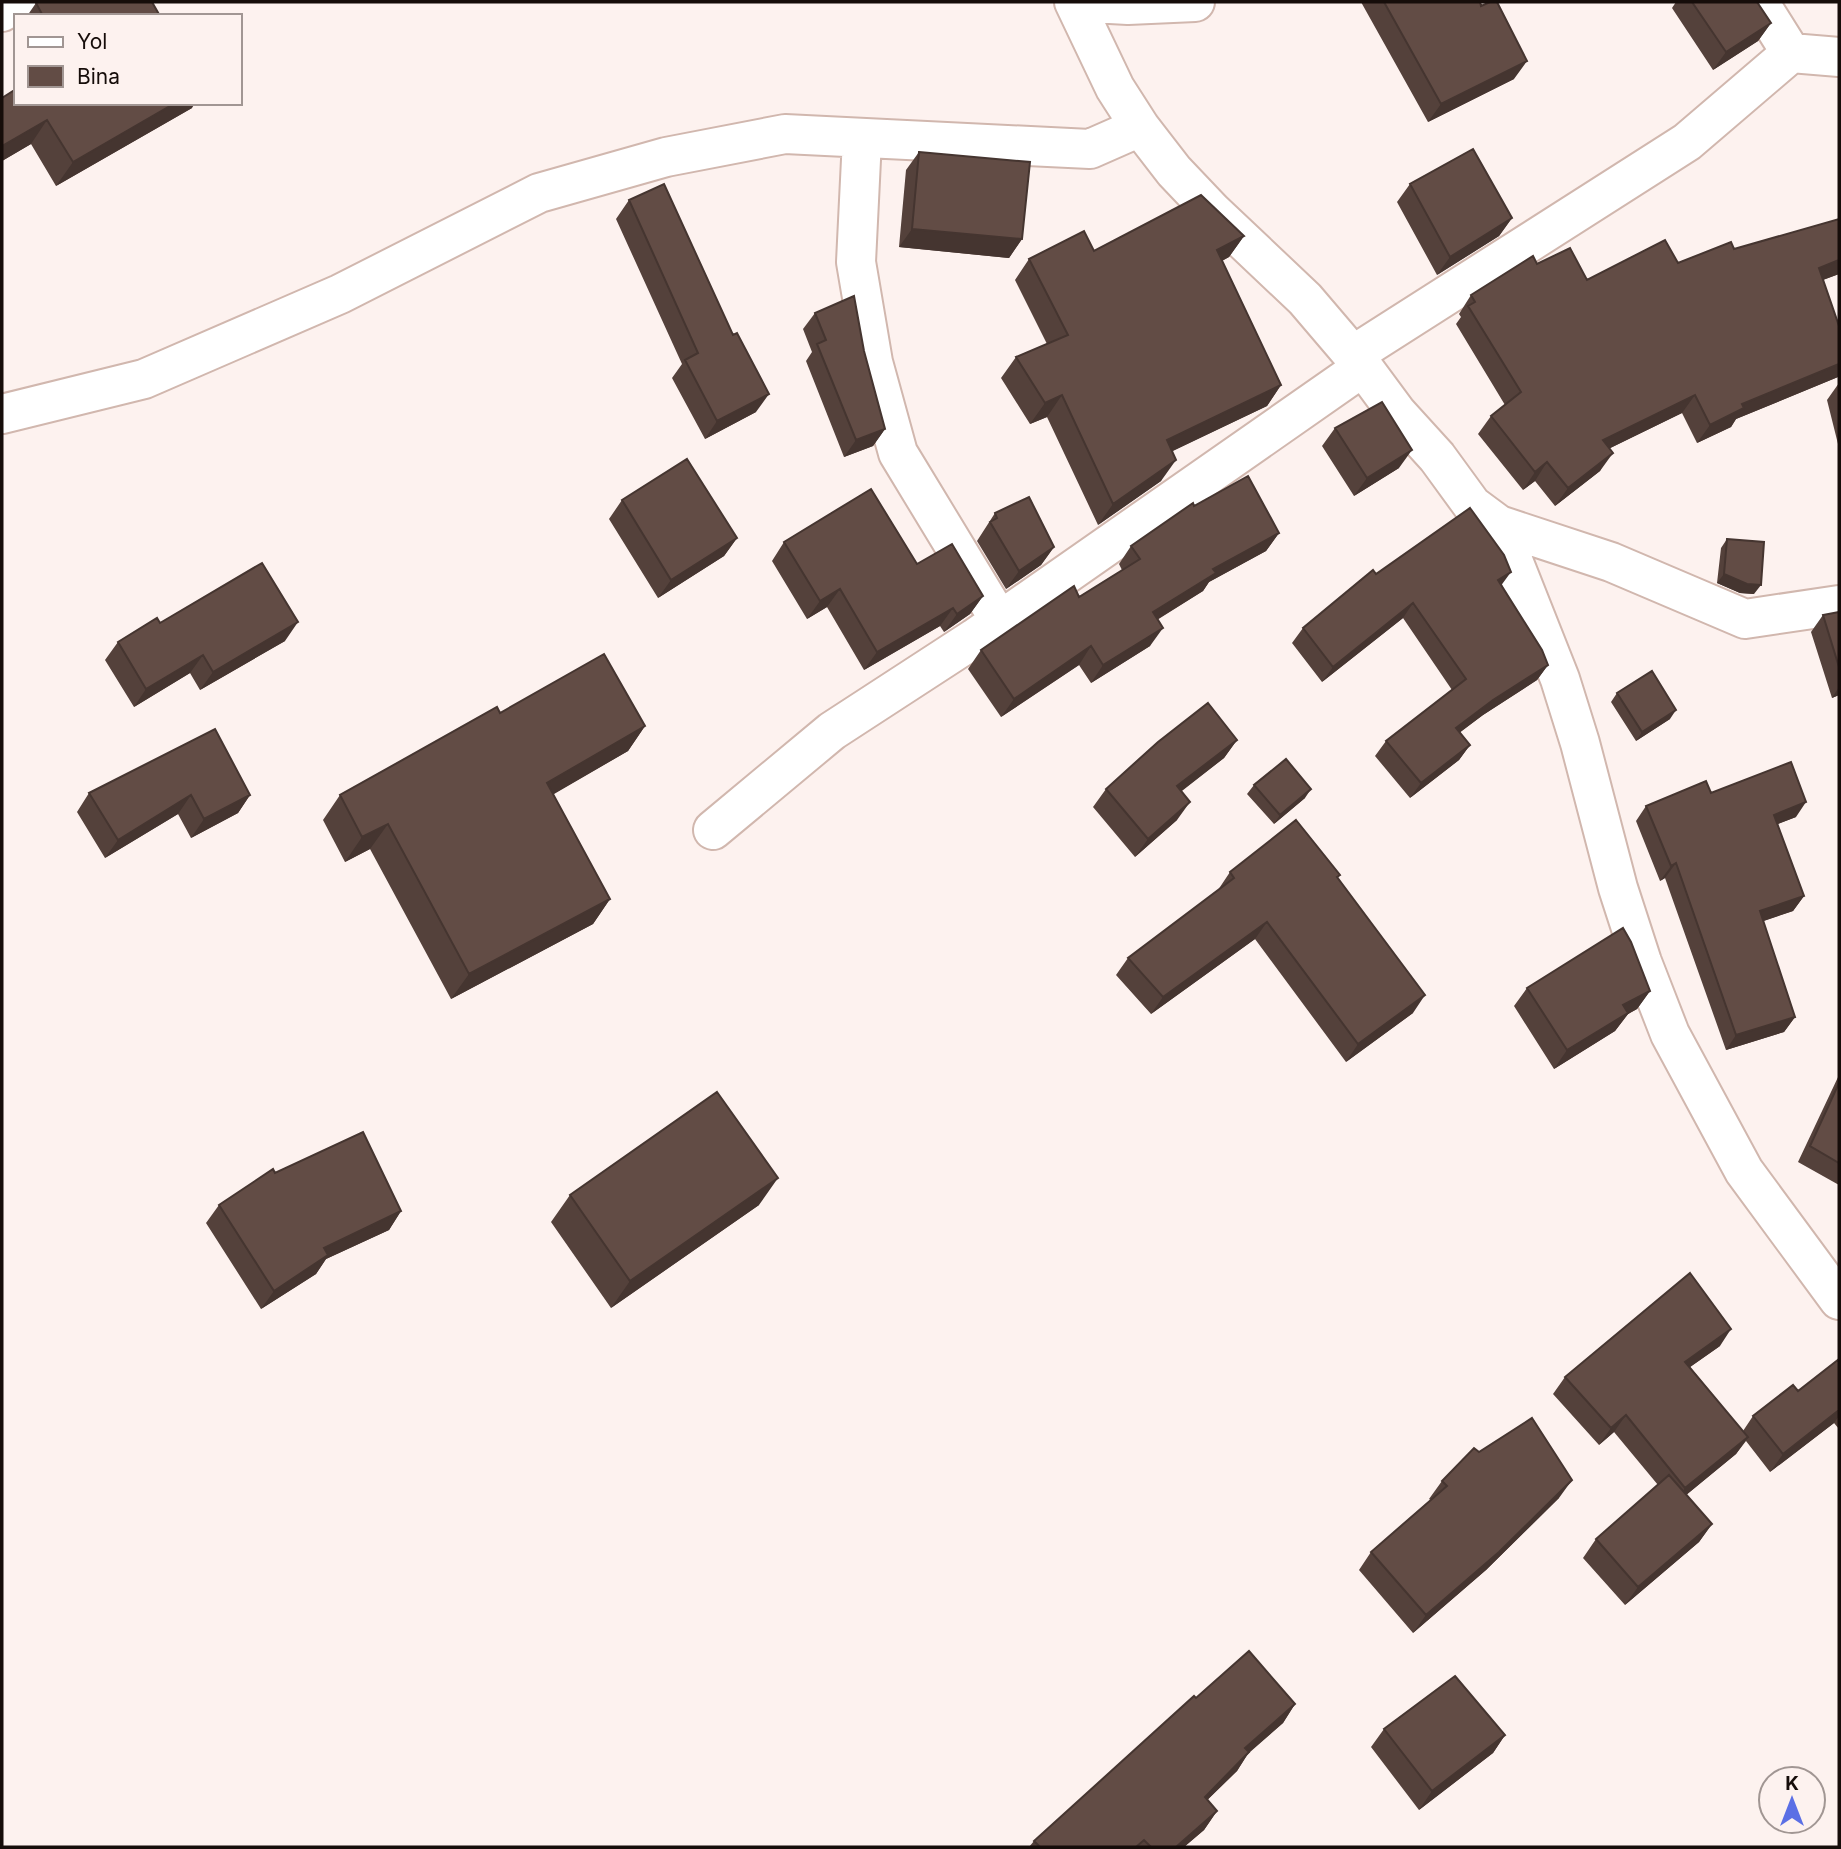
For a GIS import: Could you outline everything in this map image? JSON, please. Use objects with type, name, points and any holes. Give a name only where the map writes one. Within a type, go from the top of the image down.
[{"type":"street","points":[[2,12],[17,2]]},
{"type":"street","points":[[1195,2],[1128,5],[1074,2],[1115,88],[1140,127],[1212,211],[1306,299],[1397,413],[1437,457],[1472,505],[1499,525],[1611,562],[1745,619],[1839,604]]},
{"type":"street","points":[[1759,2],[1791,52]]},
{"type":"street","points":[[713,830],[832,731],[1000,621],[1358,361],[1687,142],[1791,52],[1839,57]]},
{"type":"street","points":[[2,414],[144,379],[340,294],[539,193],[666,157],[785,134],[1090,149],[1140,127]]},
{"type":"street","points":[[862,139],[856,262],[873,362],[898,453],[1000,621]]},
{"type":"street","points":[[1499,525],[1560,679],[1580,743],[1618,888],[1642,962],[1670,1034],[1744,1171],[1839,1300]]},
{"type":"building","points":[[152,2],[159,14],[42,14],[36,3]]},
{"type":"building","points":[[1384,2],[1480,2],[1481,6],[1497,2],[1527,61],[1441,104]]},
{"type":"building","points":[[1692,2],[1757,2],[1771,23],[1726,52]]},
{"type":"building","points":[[14,90],[14,105],[172,105],[73,162],[47,120],[2,146],[2,98]]},
{"type":"building","points":[[1473,149],[1512,218],[1450,257],[1410,184]]},
{"type":"building","points":[[919,152],[1030,162],[1022,239],[912,229]]},
{"type":"building","points":[[664,184],[733,335],[737,333],[769,394],[717,421],[685,360],[698,353],[629,200]]},
{"type":"building","points":[[1201,195],[1244,236],[1217,250],[1281,385],[1167,440],[1176,460],[1113,504],[1062,395],[1045,403],[1016,357],[1068,335],[1029,259],[1084,231],[1094,251]]},
{"type":"building","points":[[1839,219],[1839,260],[1819,268],[1839,326],[1839,364],[1742,404],[1744,408],[1710,425],[1695,395],[1603,440],[1613,453],[1568,488],[1547,462],[1535,472],[1491,416],[1521,392],[1468,306],[1475,302],[1471,295],[1533,256],[1537,264],[1570,248],[1587,280],[1665,240],[1678,263],[1731,242],[1734,249]]},
{"type":"building","points":[[854,296],[864,351],[885,429],[856,440],[817,344],[826,340],[815,313]]},
{"type":"building","points":[[1382,402],[1412,450],[1367,478],[1335,428]]},
{"type":"building","points":[[687,459],[737,538],[671,580],[622,500]]},
{"type":"building","points":[[1248,476],[1279,533],[1213,569],[1216,573],[1153,612],[1163,628],[1103,665],[1091,646],[1014,699],[981,650],[1074,586],[1079,597],[1140,559],[1131,546],[1193,503],[1194,506]]},
{"type":"building","points":[[871,489],[917,564],[952,544],[983,596],[957,614],[953,608],[877,652],[840,589],[820,601],[784,542]]},
{"type":"building","points":[[1029,497],[1054,547],[1019,571],[990,522],[997,518],[995,513]]},
{"type":"building","points":[[1470,508],[1504,555],[1511,572],[1498,580],[1542,650],[1548,665],[1493,700],[1456,728],[1470,745],[1421,783],[1386,741],[1466,679],[1413,603],[1333,667],[1303,628],[1373,570],[1376,574]]},
{"type":"building","points":[[1727,539],[1764,542],[1761,585],[1747,584],[1724,574]]},
{"type":"building","points":[[262,563],[298,622],[213,672],[203,655],[146,689],[118,642],[157,618],[160,623]]},
{"type":"building","points":[[1839,612],[1839,667],[1823,615]]},
{"type":"building","points":[[604,654],[645,726],[547,783],[610,899],[469,974],[388,824],[362,837],[340,795],[497,707],[500,713]]},
{"type":"building","points":[[1652,671],[1676,710],[1642,732],[1617,693]]},
{"type":"building","points":[[1208,703],[1237,740],[1177,786],[1190,802],[1148,839],[1106,789],[1158,742]]},
{"type":"building","points":[[215,729],[250,795],[204,819],[191,795],[118,840],[89,793]]},
{"type":"building","points":[[1286,759],[1311,789],[1280,815],[1254,785]]},
{"type":"building","points":[[1791,762],[1806,802],[1774,815],[1804,896],[1760,911],[1795,1017],[1736,1035],[1676,863],[1671,866],[1646,806],[1706,781],[1711,793]]},
{"type":"building","points":[[1296,820],[1340,875],[1337,877],[1425,995],[1358,1044],[1267,922],[1163,997],[1128,958],[1234,878],[1230,872]]},
{"type":"building","points":[[1623,928],[1650,991],[1623,1005],[1628,1013],[1567,1050],[1527,988]]},
{"type":"building","points":[[1839,1083],[1839,1163],[1810,1146]]},
{"type":"building","points":[[717,1092],[778,1178],[630,1281],[570,1195]]},
{"type":"building","points":[[363,1132],[401,1211],[324,1248],[328,1255],[274,1291],[219,1205],[273,1169],[275,1173]]},
{"type":"building","points":[[1690,1273],[1731,1329],[1685,1362],[1748,1437],[1685,1488],[1626,1415],[1611,1428],[1565,1377]]},
{"type":"building","points":[[1839,1359],[1839,1410],[1783,1454],[1753,1416],[1793,1385],[1798,1391]]},
{"type":"building","points":[[1532,1418],[1572,1480],[1499,1552],[1426,1615],[1371,1552],[1447,1486],[1442,1481],[1474,1448],[1479,1452]]},
{"type":"building","points":[[1669,1475],[1712,1524],[1638,1587],[1596,1539]]},
{"type":"building","points":[[1249,1651],[1295,1704],[1245,1748],[1249,1752],[1205,1797],[1217,1811],[1176,1847],[1151,1847],[1144,1840],[1136,1847],[1040,1847],[1034,1841],[1194,1696],[1196,1698]]},
{"type":"building","points":[[1455,1676],[1505,1735],[1432,1791],[1384,1729]]}]
